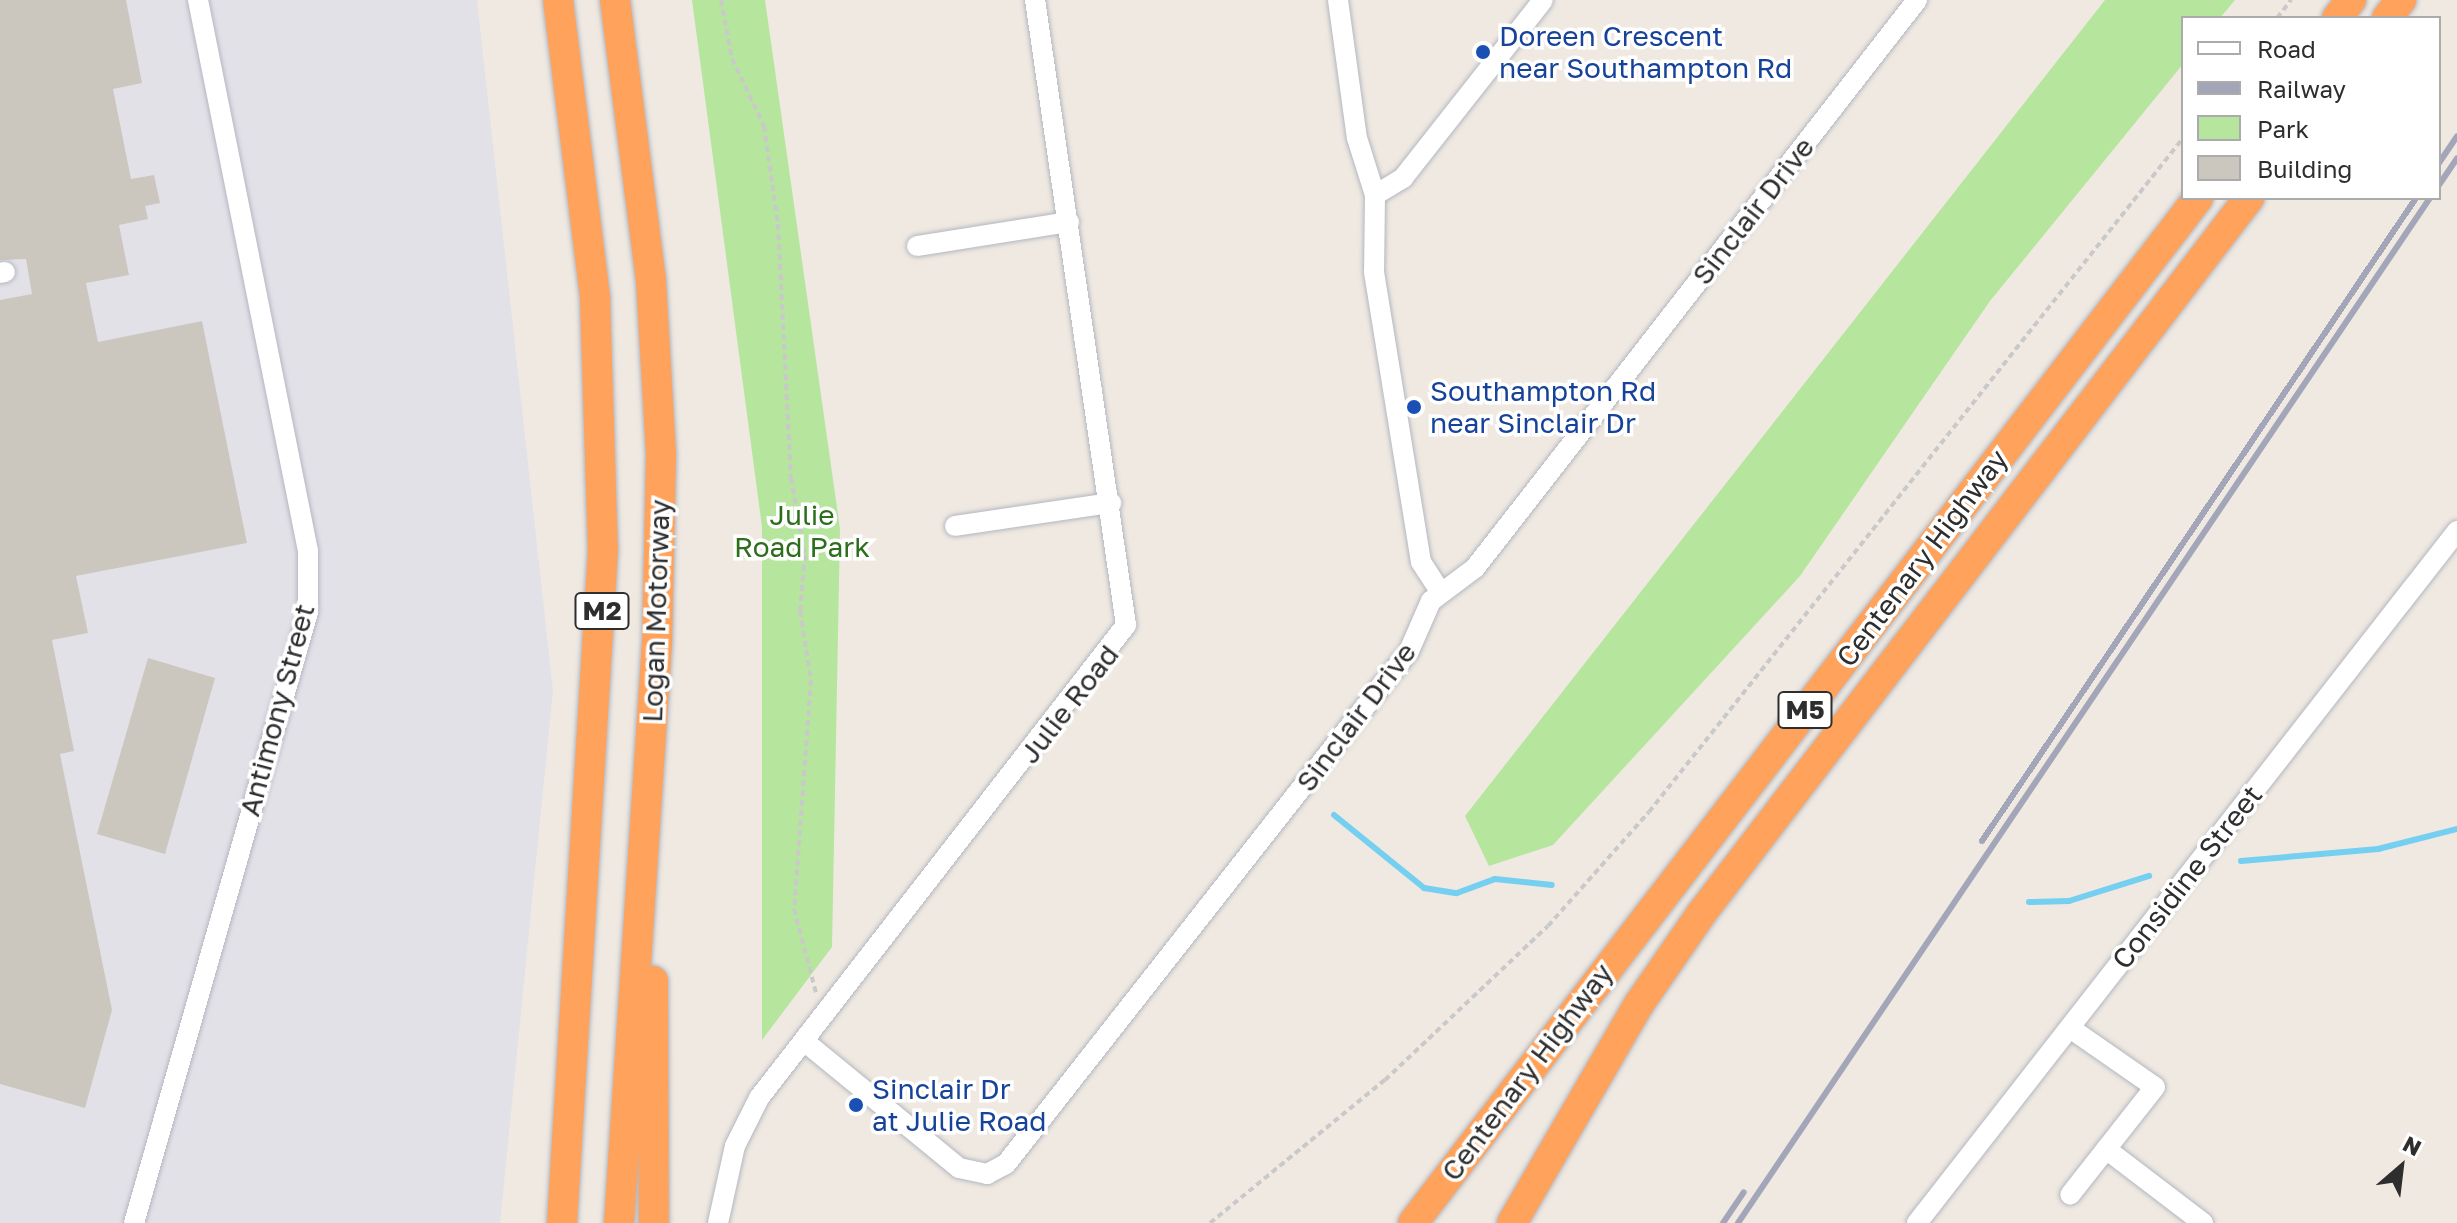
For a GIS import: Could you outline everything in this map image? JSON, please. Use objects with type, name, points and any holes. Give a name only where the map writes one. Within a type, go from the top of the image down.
[{"type":"highway","name":"Logan Motorway","points":[[558,0],[595,299],[603,549],[562,1223]]},
{"type":"highway","name":"Logan Motorway","points":[[615,0],[651,281],[661,455],[638,947],[619,1223]]},
{"type":"highway","points":[[2339,16],[2351,0]]},
{"type":"highway","points":[[2389,16],[2401,0]]},
{"type":"highway","name":"Centenary Highway","points":[[1413,1223],[2196,200]]},
{"type":"highway","name":"Centenary Highway","points":[[1512,1223],[1617,1040],[1701,914],[2247,200]]},
{"type":"highway","points":[[638,947],[654,982],[654,1223]]},
{"type":"street","name":"Antimony Street","points":[[134,1223],[308,612],[308,551],[198,0]]},
{"type":"street","name":"Julie Road","points":[[718,1223],[746,1123],[804,1041],[1116,646],[1128,604],[1035,0]]},
{"type":"street","points":[[1338,0],[1357,138],[1375,195],[1374,272],[1419,551],[1440,591]]},
{"type":"street","points":[[1375,195],[1403,178],[1543,0]]},
{"type":"street","name":"Sinclair Drive","points":[[804,1041],[959,1168],[1000,1169],[1409,651],[1440,591],[1475,568],[1917,0]]},
{"type":"street","points":[[917,246],[1069,222]]},
{"type":"street","points":[[955,526],[1111,503]]},
{"type":"street","name":"Considine Street","points":[[1917,1223],[2457,531]]},
{"type":"street","points":[[2070,1028],[2155,1087],[2070,1195]]},
{"type":"street","points":[[2106,1149],[2203,1223]]},
{"type":"path","points":[[721,0],[732,59],[764,126],[778,224],[791,478],[805,555],[800,611],[811,680],[794,909],[816,993]]},
{"type":"path","points":[[2279,16],[2291,0]]},
{"type":"path","points":[[1210,1223],[1385,1080],[1548,926],[1659,800],[2181,141]]},
{"type":"shaded area","points":[[0,0],[477,0],[553,691],[500,1223],[0,1223]]},
{"type":"green space","name":"Julie Road Park","points":[[692,0],[765,0],[840,529],[832,947],[762,1040],[762,527]]},
{"type":"green space","points":[[2105,0],[2235,0],[2222,16],[2181,16],[2181,66],[1990,301],[1800,576],[1553,845],[1489,866],[1465,816]]},
{"type":"building","points":[[0,0],[126,0],[142,83],[113,89],[131,179],[154,175],[160,203],[145,206],[148,219],[119,225],[129,275],[86,283],[98,342],[202,321],[247,543],[76,576],[88,633],[52,640],[74,751],[60,754],[112,1010],[85,1108],[0,1084],[0,300],[32,294],[26,259],[0,260]]},
{"type":"building","points":[[148,658],[215,678],[165,854],[97,834]]},
{"type":"waterway","points":[[1334,815],[1424,888],[1457,893],[1495,879],[1552,885]]},
{"type":"waterway","points":[[2241,861],[2378,849],[2457,829]]},
{"type":"waterway","points":[[2029,902],[2069,901],[2149,876]]},
{"type":"railway","points":[[2441,160],[2457,136]]},
{"type":"railway","points":[[2441,182],[2457,158]]},
{"type":"railway","points":[[1982,841],[2415,200]]},
{"type":"railway","points":[[1738,1223],[2429,200]]},
{"type":"railway","points":[[1723,1223],[1744,1192]]},
{"type":"place","name":"Doreen Crescent near Southampton Rd","points":[[1483,52]]},
{"type":"place","name":"Southampton Rd near Sinclair Dr","points":[[1414,407]]},
{"type":"place","name":"Sinclair Dr at Julie Road","points":[[856,1105]]}]
